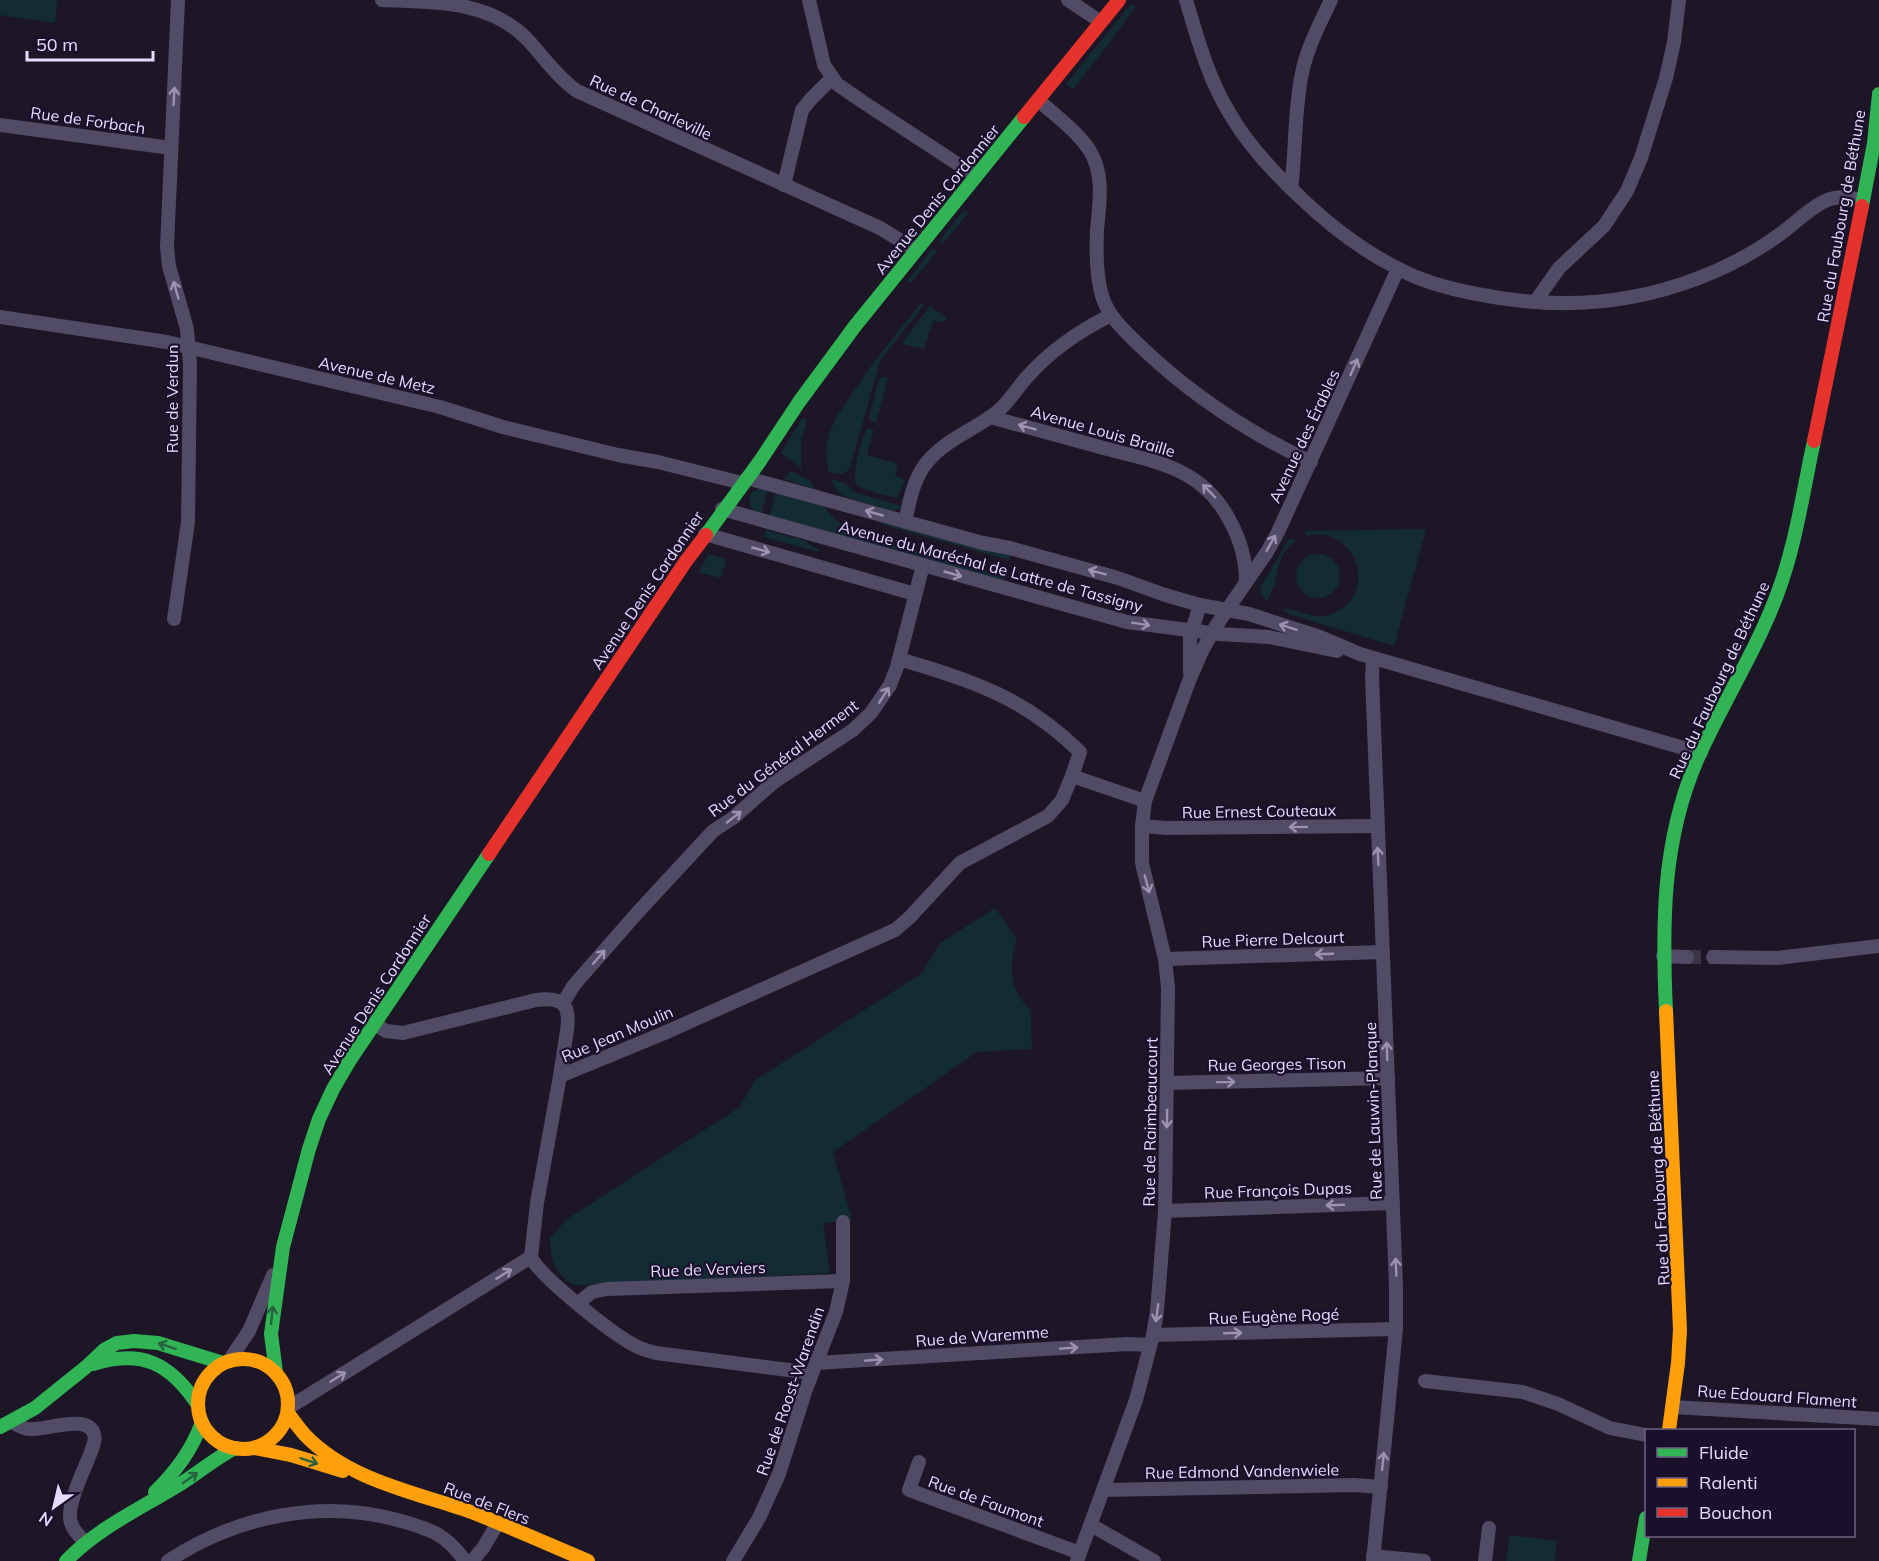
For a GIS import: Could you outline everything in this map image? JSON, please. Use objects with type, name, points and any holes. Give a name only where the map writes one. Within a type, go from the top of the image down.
[{"type":"street","name":"Rue de Verdun","points":[[174,619],[188,522],[189,347],[187,329],[168,255],[178,0]]},
{"type":"street","name":"Rue de Charleville","points":[[382,0],[456,2],[490,13],[511,25],[527,39],[561,78],[583,94],[880,228],[916,250]]},
{"type":"street","points":[[809,0],[824,65],[832,78],[863,102],[976,176]]},
{"type":"street","points":[[1068,0],[1101,22]]},
{"type":"street","name":"Avenue Denis Cordonnier","points":[[226,1362],[249,1331],[268,1287],[283,1247],[319,1119],[341,1075],[705,534],[745,481],[787,418],[848,335],[1119,0]]},
{"type":"street","points":[[1186,0],[1206,67],[1226,108],[1252,147],[1291,189],[1340,231],[1398,269],[1454,289],[1501,299],[1535,302],[1579,303],[1647,295],[1711,273],[1765,245],[1823,202],[1844,197],[1863,200]]},
{"type":"street","points":[[1291,189],[1302,73],[1310,45],[1331,0]]},
{"type":"street","points":[[1535,302],[1559,268],[1604,226],[1627,191],[1647,141],[1666,78],[1674,42],[1679,0]]},
{"type":"street","points":[[784,184],[802,110],[832,78]]},
{"type":"street","name":"Rue du Faubourg de Béthune","points":[[1669,1429],[1679,1347],[1680,1297],[1664,956],[1665,897],[1671,851],[1681,805],[1701,753],[1761,634],[1785,573],[1863,200],[1874,143],[1879,94]]},
{"type":"street","points":[[1038,100],[1077,135],[1095,161],[1100,190],[1097,232],[1098,267],[1102,296],[1111,315],[1153,359],[1197,395],[1262,438],[1311,462]]},
{"type":"street","name":"Rue de Forbach","points":[[0,125],[171,148]]},
{"type":"street","name":"Avenue des Érables","points":[[1227,610],[1273,542],[1398,269]]},
{"type":"street","name":"Avenue Louis Braille","points":[[905,522],[915,484],[925,465],[945,444],[990,417],[1005,404],[1028,376],[1065,342],[1111,315]]},
{"type":"street","name":"Avenue de Metz","points":[[0,317],[147,337],[440,407],[515,430],[618,455],[745,481]]},
{"type":"street","name":"Avenue Louis Braille","points":[[990,417],[1163,464],[1196,479],[1219,503],[1242,545],[1246,563],[1246,582]]},
{"type":"street","name":"Avenue du Maréchal de Lattre de Tassigny","points":[[745,481],[1108,575],[1200,605],[1249,614],[1320,637],[1367,656]]},
{"type":"street","name":"Avenue du Maréchal de Lattre de Tassigny","points":[[722,509],[1109,618],[1211,634],[1269,637],[1367,656],[1701,753]]},
{"type":"street","points":[[705,534],[915,594]]},
{"type":"street","name":"Rue du Général Herment","points":[[562,1003],[574,985],[638,912],[713,831],[733,818],[779,778],[853,729],[871,713],[890,685],[923,565]]},
{"type":"street","name":"Rue de Raimbeaucourt","points":[[1189,681],[1191,631],[1200,605]]},
{"type":"street","name":"Rue de Raimbeaucourt","points":[[1078,1557],[1136,1400],[1152,1340],[1161,1270],[1165,1211],[1168,987],[1165,959],[1142,863],[1145,801],[1189,681],[1211,634],[1227,610]]},
{"type":"street","name":"Rue de Lauwin-Planque","points":[[1367,656],[1372,677],[1396,1329],[1373,1558]]},
{"type":"street","name":"Rue Jean Moulin","points":[[531,1257],[537,1203],[560,1076],[885,936],[909,918],[960,863],[1037,824],[1048,816],[1062,800],[1080,752],[1054,728],[984,686],[899,659]]},
{"type":"street","points":[[1072,776],[1145,801]]},
{"type":"street","name":"Rue Ernest Couteaux","points":[[1142,826],[1166,828],[1377,826]]},
{"type":"street","points":[[1713,957],[1777,958],[1879,946]]},
{"type":"street","name":"Rue Pierre Delcourt","points":[[1165,959],[1383,952]]},
{"type":"street","points":[[1664,956],[1687,957]]},
{"type":"street","points":[[375,1024],[386,1031],[404,1033],[549,998],[562,1003],[569,1021],[560,1076]]},
{"type":"street","name":"Rue Georges Tison","points":[[1167,1083],[1388,1078]]},
{"type":"street","name":"Rue François Dupas","points":[[1165,1211],[1393,1203]]},
{"type":"street","name":"Rue de Roost-Warendin","points":[[733,1561],[759,1518],[779,1474],[801,1403],[836,1312],[843,1281],[843,1222]]},
{"type":"street","name":"Avenue Denis Cordonnier","points":[[276,1372],[271,1334],[283,1247]]},
{"type":"street","points":[[288,1410],[531,1257]]},
{"type":"street","name":"Rue de Waremme","points":[[531,1257],[538,1268],[617,1334],[644,1350],[656,1353],[814,1368],[1128,1344],[1152,1340]]},
{"type":"street","name":"Rue de Verviers","points":[[578,1303],[592,1292],[607,1289],[843,1281]]},
{"type":"street","name":"Rue Eugène Rogé","points":[[1152,1340],[1396,1329]]},
{"type":"street","points":[[6,1425],[35,1408],[110,1346],[125,1341],[158,1343],[226,1362]]},
{"type":"street","points":[[86,1367],[112,1358],[136,1358],[165,1368],[177,1377],[190,1392],[198,1406],[202,1422],[213,1437],[235,1448],[252,1448],[263,1444],[277,1434],[284,1424],[288,1410],[286,1389],[276,1372],[266,1364],[242,1358],[226,1362],[212,1371],[204,1381],[199,1393],[198,1406]]},
{"type":"street","points":[[1425,1382],[1522,1392],[1558,1404],[1610,1428],[1645,1435]]},
{"type":"street","name":"Rue Edouard Flament","points":[[1673,1407],[1879,1419]]},
{"type":"street","name":"Rue de Flers","points":[[288,1410],[303,1433],[337,1460],[374,1478],[498,1523],[588,1561]]},
{"type":"street","points":[[142,1505],[180,1465],[193,1445],[202,1422]]},
{"type":"street","points":[[6,1425],[31,1430],[75,1423],[89,1427],[93,1431],[95,1435],[93,1446],[72,1502],[70,1516],[73,1527],[85,1542]]},
{"type":"street","points":[[66,1561],[85,1542],[235,1448]]},
{"type":"street","name":"Rue de Flers","points":[[252,1448],[283,1453],[338,1470],[374,1478]]},
{"type":"street","name":"Rue de Faumont","points":[[919,1462],[909,1490],[1078,1557]]},
{"type":"street","name":"Rue Edmond Vandenwiele","points":[[1104,1490],[1354,1485],[1381,1487]]},
{"type":"street","points":[[168,1561],[206,1540],[247,1522],[277,1515],[327,1511],[377,1515],[430,1531],[446,1538],[465,1561]]},
{"type":"street","points":[[471,1561],[483,1548],[498,1523]]},
{"type":"street","points":[[1091,1525],[1154,1561]]},
{"type":"street","points":[[1485,1561],[1489,1528]]},
{"type":"street","points":[[1639,1561],[1645,1529]]},
{"type":"street","points":[[1651,1561],[1656,1537]]},
{"type":"street","points":[[1373,1558],[1424,1561]]},
{"type":"shaded area","points":[[0,0],[57,0],[55,23],[0,15]]},
{"type":"shaded area","points":[[1131,4],[1135,7],[1073,89],[1066,84]]},
{"type":"shaded area","points":[[964,210],[968,213],[943,244],[939,241]]},
{"type":"shaded area","points":[[933,248],[937,251],[911,283],[907,281]]},
{"type":"shaded area","points":[[921,303],[924,305],[880,361],[850,467],[843,473],[828,472],[826,447],[837,416],[873,363]]},
{"type":"shaded area","points":[[930,306],[946,320],[933,321],[924,349],[903,344],[903,341]]},
{"type":"shaded area","points":[[882,377],[888,378],[876,423],[871,422],[869,417],[879,380]]},
{"type":"shaded area","points":[[803,417],[807,420],[801,440],[801,468],[781,453]]},
{"type":"shaded area","points":[[867,429],[874,430],[867,455],[896,463],[895,476],[905,480],[898,498],[857,485],[856,466]]},
{"type":"shaded area","points":[[791,471],[811,481],[814,489],[784,479]]},
{"type":"shaded area","points":[[831,479],[845,483],[854,492],[902,506],[893,511],[843,496]]},
{"type":"shaded area","points":[[768,488],[761,516],[752,509],[749,500],[752,492]]},
{"type":"shaded area","points":[[776,491],[820,503],[838,522],[860,536],[1005,576],[1003,583],[769,518]]},
{"type":"shaded area","points":[[867,517],[1011,553],[1009,560],[891,527]]},
{"type":"shaded area","points":[[1426,529],[1394,646],[1288,614],[1283,609],[1315,616],[1328,615],[1344,607],[1354,595],[1358,580],[1357,565],[1350,552],[1339,541],[1324,535],[1306,536],[1305,531]]},
{"type":"shaded area","points":[[766,530],[803,540],[819,552],[764,537]]},
{"type":"shaded area","points":[[1289,539],[1297,540],[1283,554],[1274,585],[1266,601],[1260,592],[1261,586]]},
{"type":"shaded area","points":[[709,554],[726,559],[721,578],[698,572]]},
{"type":"shaded area","points":[[1318,554],[1333,561],[1340,576],[1333,591],[1318,598],[1303,591],[1296,576],[1303,561]]},
{"type":"shaded area","points":[[995,908],[1017,939],[1013,954],[1012,977],[1017,992],[1030,1010],[1032,1049],[977,1052],[833,1152],[852,1220],[823,1223],[830,1273],[574,1285],[557,1271],[552,1260],[550,1238],[567,1219],[740,1107],[754,1081],[922,973],[939,944]]},
{"type":"shaded area","points":[[1510,1535],[1557,1541],[1555,1561],[1506,1561]]},
{"type":"tunnel","points":[[1687,957],[1713,957]]},
{"type":"traffic: fast","points":[[1862,206],[1874,143],[1879,94]]},
{"type":"traffic: fast","points":[[706,535],[855,326],[1024,117]]},
{"type":"traffic: fast","points":[[1666,1011],[1664,946],[1667,883],[1671,852],[1685,790],[1717,718],[1770,614],[1794,536],[1814,441]]},
{"type":"traffic: fast","points":[[276,1372],[271,1334],[283,1247],[319,1119],[350,1060],[489,854]]},
{"type":"traffic: fast","points":[[0,1427],[35,1408],[104,1350],[117,1343],[134,1341],[158,1343],[223,1363]]},
{"type":"traffic: fast","points":[[93,1364],[126,1358],[153,1363],[177,1379],[198,1405]]},
{"type":"traffic: fast","points":[[155,1492],[183,1460],[202,1422]]},
{"type":"traffic: fast","points":[[66,1561],[105,1529],[235,1448]]},
{"type":"traffic: fast","points":[[1639,1561],[1645,1524]]},
{"type":"traffic: slow","points":[[1666,1011],[1680,1330],[1669,1429]]},
{"type":"traffic: slow","points":[[243,1359],[260,1362],[275,1372],[285,1387],[288,1404],[285,1421],[275,1436],[260,1446],[243,1449],[226,1446],[211,1436],[201,1421],[198,1404],[201,1387],[211,1372],[226,1362],[243,1359]]},
{"type":"traffic: slow","points":[[288,1413],[305,1435],[342,1464],[384,1483],[474,1513],[588,1561]]},
{"type":"traffic: slow","points":[[254,1448],[291,1455],[343,1471]]},
{"type":"traffic: jam","points":[[1024,117],[1119,0]]},
{"type":"traffic: jam","points":[[1814,441],[1862,206]]},
{"type":"traffic: jam","points":[[489,854],[686,561],[706,535]]}]
